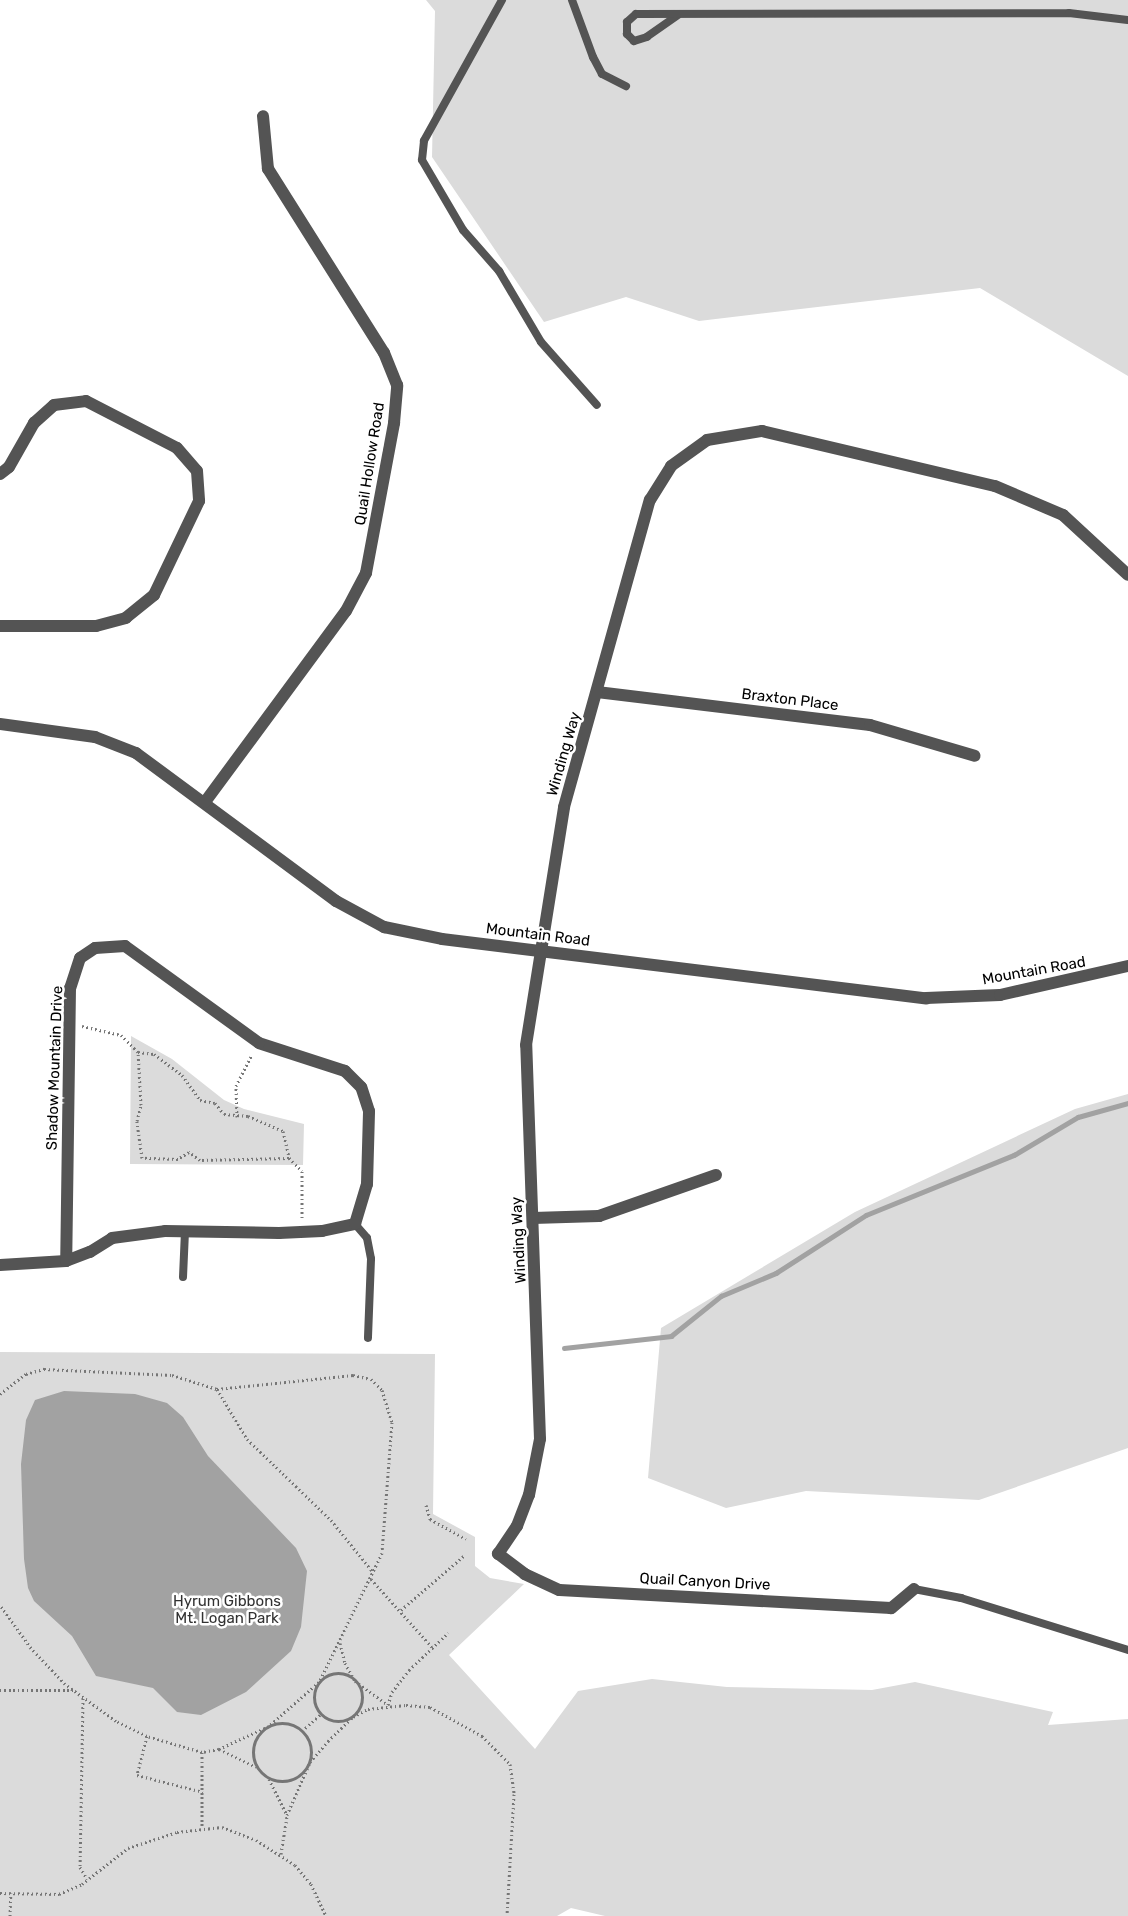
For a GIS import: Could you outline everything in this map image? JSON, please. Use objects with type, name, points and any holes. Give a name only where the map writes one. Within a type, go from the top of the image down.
[{"type":"street","name":"Quail Hollow Road","points":[[204,802],[346,611],[366,573],[394,423],[397,385],[384,353],[268,169],[263,116]]},
{"type":"street","points":[[0,474],[9,467],[34,423],[54,405],[86,401],[177,448],[197,471],[199,501],[154,595],[126,618],[96,626],[0,626]]},
{"type":"street","name":"Winding Way","points":[[498,1554],[517,1526],[529,1495],[540,1440],[526,1046],[564,807],[650,500],[672,466],[707,441],[762,431],[995,486],[1063,515],[1128,575]]},
{"type":"street","name":"Braxton Place","points":[[597,692],[870,725],[975,756]]},
{"type":"street","name":"Mountain Road","points":[[0,724],[94,737],[136,753],[336,902],[384,927],[542,951],[926,998],[1000,995],[1128,966]]},
{"type":"street","name":"Shadow Mountain Drive","points":[[66,1260],[70,988],[80,958],[95,948],[125,946],[259,1043],[345,1071],[361,1087],[369,1111],[367,1184],[355,1224]]},
{"type":"street","points":[[533,1218],[599,1216],[716,1175]]},
{"type":"street","points":[[0,1265],[66,1260],[90,1252],[112,1238],[185,1232],[301,1232],[355,1224]]},
{"type":"street","name":"Quail Canyon Drive","points":[[498,1554],[525,1574],[559,1590],[891,1608],[914,1589]]},
{"type":"lane","points":[[502,0],[424,141],[422,160],[463,230],[499,271],[541,342],[597,405]]},
{"type":"lane","points":[[572,0],[592,57],[602,74],[626,86]]},
{"type":"lane","points":[[678,15],[647,37],[634,41],[627,34],[627,22],[636,14],[1069,13],[1128,20]]},
{"type":"lane","points":[[355,1224],[367,1238],[371,1259],[368,1338]]},
{"type":"lane","points":[[183,1277],[185,1232]]},
{"type":"lane","points":[[914,1589],[961,1598],[1128,1650]]},
{"type":"path","points":[[69,1022],[121,1035],[138,1052],[154,1054],[182,1075],[200,1100],[215,1102],[224,1114],[237,1117],[248,1116],[283,1131],[289,1158],[302,1171],[301,1232]]},
{"type":"path","points":[[237,1117],[236,1086],[259,1043]]},
{"type":"path","points":[[138,1052],[141,1105],[137,1121],[142,1158],[178,1159],[189,1152],[200,1160],[289,1158]]},
{"type":"path","points":[[0,1394],[26,1374],[44,1369],[172,1375],[217,1389],[353,1375],[371,1379],[382,1390],[392,1422],[389,1487],[382,1553],[319,1682],[314,1701],[321,1714],[341,1722],[368,1709],[388,1705],[430,1707],[451,1716],[501,1751],[510,1764],[514,1794],[507,1916]]},
{"type":"path","points":[[217,1389],[247,1439],[331,1520],[373,1572]]},
{"type":"path","points":[[426,1505],[430,1519],[466,1539]]},
{"type":"path","points":[[401,1610],[465,1555]]},
{"type":"path","points":[[371,1579],[432,1647]]},
{"type":"path","points":[[0,1605],[31,1648],[73,1690],[147,1736],[202,1752],[219,1749],[269,1726],[286,1723],[302,1731],[310,1744],[310,1762],[287,1815],[281,1854]]},
{"type":"path","points":[[388,1705],[392,1692],[409,1670],[448,1632]]},
{"type":"path","points":[[269,1778],[290,1780],[302,1773],[362,1705],[363,1692],[345,1664],[340,1641]]},
{"type":"path","points":[[258,1768],[253,1755],[254,1742],[319,1682],[337,1673],[356,1681],[388,1705]]},
{"type":"path","points":[[0,1690],[73,1690]]},
{"type":"path","points":[[83,1698],[80,1867],[87,1879]]},
{"type":"path","points":[[302,1731],[321,1714]]},
{"type":"path","points":[[147,1736],[137,1776],[203,1791]]},
{"type":"path","points":[[219,1749],[258,1768],[269,1778],[287,1815]]},
{"type":"path","points":[[202,1752],[202,1826]]},
{"type":"path","points":[[0,1893],[59,1894],[87,1879],[128,1848],[202,1826],[222,1827],[281,1854],[311,1884],[326,1916]]},
{"type":"path","points":[[10,1916],[11,1893]]},
{"type":"green space","points":[[426,0],[1128,0],[1128,376],[980,288],[699,321],[626,297],[544,322],[432,157],[435,11]]},
{"type":"green space","points":[[131,1036],[172,1059],[224,1100],[244,1109],[304,1124],[303,1165],[130,1164]]},
{"type":"green space","points":[[1128,1094],[1128,1448],[979,1500],[806,1491],[726,1508],[648,1478],[661,1328],[855,1212],[1075,1109]]},
{"type":"green space","name":"Hyrum Gibbons Mt. Logan Park","points":[[0,1352],[435,1354],[433,1514],[475,1537],[475,1566],[490,1578],[524,1584],[449,1655],[535,1749],[578,1691],[652,1679],[727,1687],[872,1690],[915,1682],[1053,1712],[1048,1725],[1128,1719],[1128,1916],[605,1916],[571,1908],[557,1916],[0,1916]]},
{"type":"shaded area","points":[[64,1391],[135,1394],[167,1403],[183,1417],[208,1456],[296,1548],[307,1571],[301,1627],[291,1651],[246,1692],[201,1715],[177,1712],[153,1688],[96,1676],[72,1636],[34,1601],[28,1588],[24,1559],[21,1464],[26,1420],[35,1400]]},
{"type":"waterway","points":[[564,1348],[671,1336],[721,1296],[776,1273],[866,1215],[1014,1155],[1078,1117],[1128,1103]]}]
